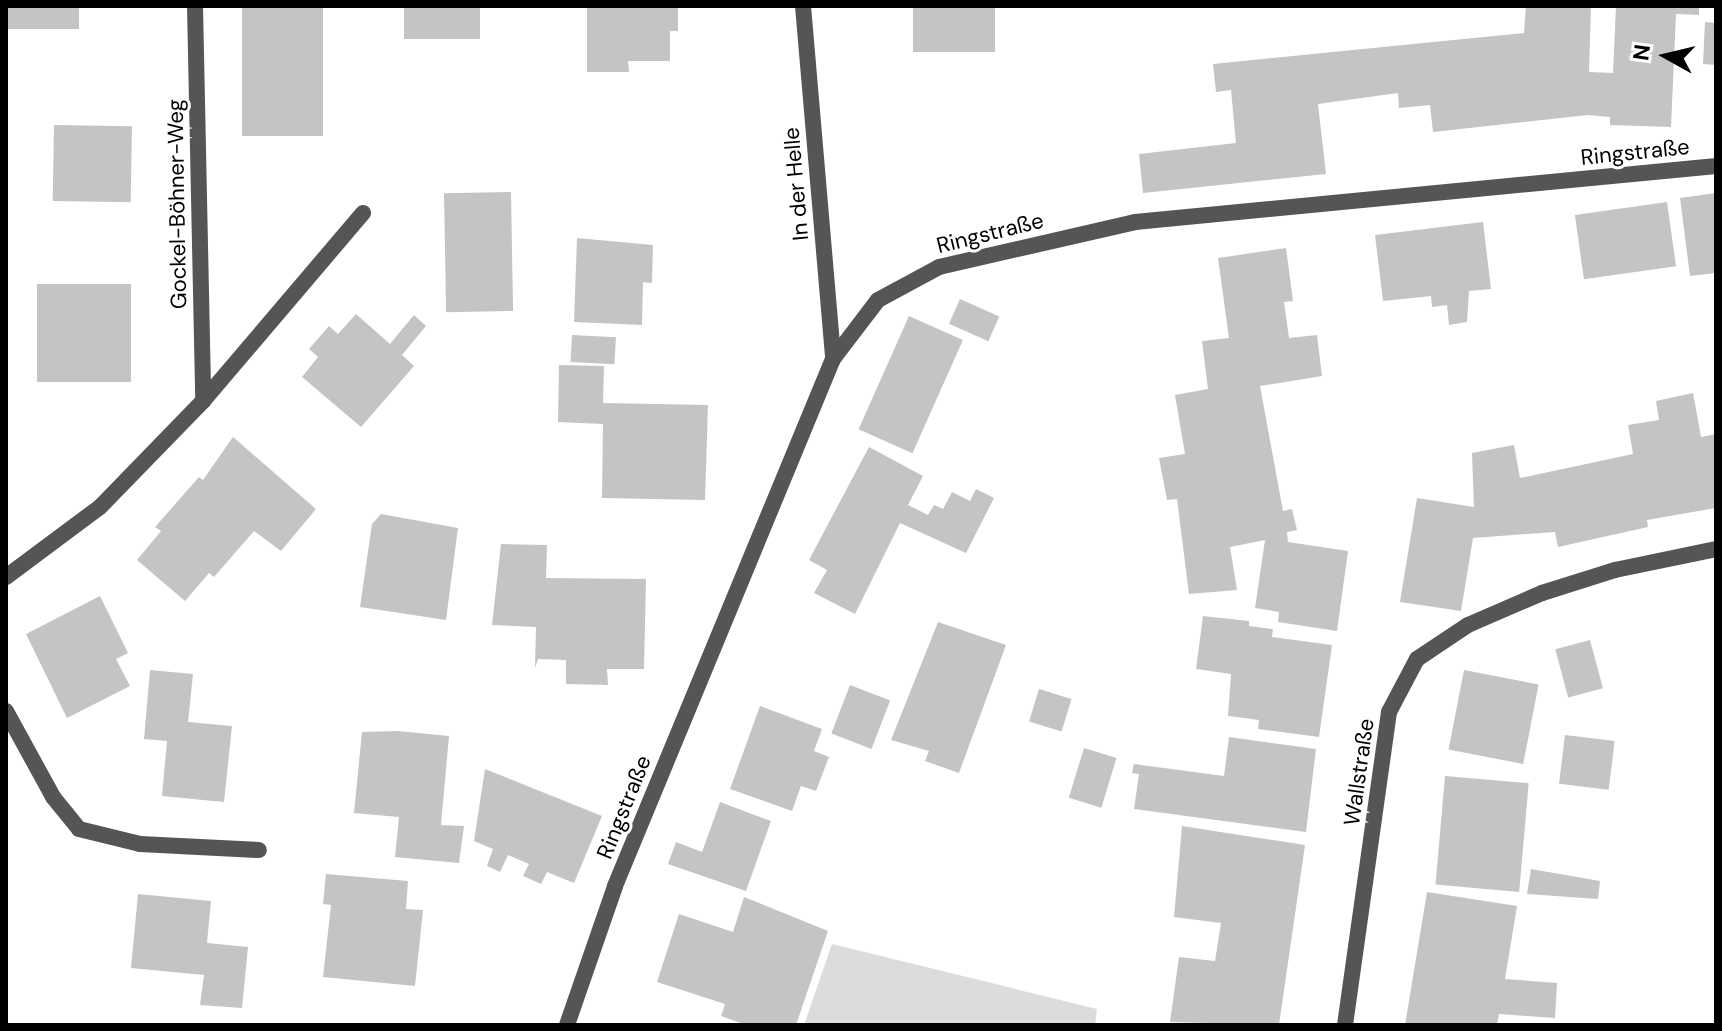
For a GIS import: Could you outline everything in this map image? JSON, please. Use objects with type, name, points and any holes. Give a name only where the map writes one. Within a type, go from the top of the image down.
[{"type":"street","name":"Gockel-Böhner-Weg","points":[[195,6],[203,401]]},
{"type":"street","name":"In der Helle","points":[[803,6],[833,359]]},
{"type":"street","name":"Ringstraße","points":[[567,1025],[615,886],[833,359],[878,300],[939,267],[1135,222],[1716,166]]},
{"type":"street","points":[[6,577],[100,507],[203,401],[363,213]]},
{"type":"street","name":"Wallstraße","points":[[1345,1025],[1389,712],[1417,659],[1468,625],[1542,593],[1615,570],[1716,549]]},
{"type":"street","points":[[6,711],[53,797],[79,829],[140,844],[259,850]]},
{"type":"shaded area","points":[[832,944],[1097,1009],[1095,1025],[804,1025]]},
{"type":"building","points":[[6,6],[79,6],[79,29],[6,29]]},
{"type":"building","points":[[242,6],[323,6],[323,136],[242,136]]},
{"type":"building","points":[[404,6],[480,6],[480,39],[404,39]]},
{"type":"building","points":[[587,6],[678,6],[678,31],[670,31],[670,61],[628,61],[629,72],[587,72]]},
{"type":"building","points":[[913,6],[995,6],[995,52],[913,52]]},
{"type":"building","points":[[1526,6],[1591,6],[1589,72],[1613,73],[1616,6],[1699,6],[1699,15],[1676,14],[1671,127],[1610,125],[1610,117],[1588,115],[1433,132],[1430,105],[1399,108],[1398,93],[1318,104],[1326,174],[1143,193],[1139,154],[1236,143],[1231,90],[1216,92],[1213,64],[1524,33]]},
{"type":"building","points":[[1705,22],[1716,23],[1716,65],[1703,64]]},
{"type":"building","points":[[54,125],[132,126],[131,202],[53,201]]},
{"type":"building","points":[[511,192],[513,311],[446,312],[444,193]]},
{"type":"building","points":[[1716,193],[1716,273],[1690,276],[1680,198]]},
{"type":"building","points":[[1667,202],[1676,266],[1584,279],[1575,215]]},
{"type":"building","points":[[1483,222],[1491,289],[1469,291],[1467,322],[1449,325],[1447,305],[1432,307],[1431,296],[1383,301],[1375,235]]},
{"type":"building","points":[[577,238],[653,245],[652,283],[643,282],[642,325],[574,322]]},
{"type":"building","points":[[1286,248],[1293,301],[1284,302],[1289,338],[1317,335],[1322,376],[1260,386],[1283,511],[1292,509],[1297,530],[1287,532],[1288,542],[1348,551],[1337,631],[1278,622],[1279,612],[1255,608],[1265,540],[1230,547],[1237,590],[1189,594],[1177,499],[1167,500],[1159,458],[1185,454],[1175,395],[1208,389],[1202,341],[1229,338],[1218,258]]},
{"type":"building","points":[[37,284],[131,284],[131,382],[37,382]]},
{"type":"building","points":[[960,299],[999,316],[988,341],[949,324]]},
{"type":"building","points":[[356,314],[390,344],[414,315],[426,326],[402,355],[414,366],[361,427],[302,377],[318,357],[309,349],[329,326],[338,334]]},
{"type":"building","points":[[909,316],[963,340],[912,453],[859,429]]},
{"type":"building","points":[[572,335],[616,337],[615,364],[571,362]]},
{"type":"building","points":[[559,365],[604,366],[603,403],[708,405],[705,500],[602,498],[603,424],[558,422]]},
{"type":"building","points":[[1693,393],[1701,437],[1716,434],[1716,508],[1647,520],[1648,527],[1558,547],[1555,532],[1473,538],[1461,611],[1400,602],[1417,498],[1474,507],[1472,453],[1514,445],[1520,478],[1633,454],[1628,425],[1659,420],[1656,401]]},
{"type":"building","points":[[233,437],[316,509],[281,551],[254,531],[214,577],[209,573],[185,601],[137,560],[161,531],[155,527],[199,477],[203,480]]},
{"type":"building","points":[[869,447],[923,476],[908,505],[928,515],[934,505],[943,509],[952,492],[970,501],[976,489],[994,498],[966,553],[900,523],[855,614],[814,593],[827,570],[809,560]]},
{"type":"building","points":[[381,514],[458,528],[446,620],[360,607],[372,524]]},
{"type":"building","points":[[501,544],[547,545],[546,578],[646,579],[644,669],[607,669],[608,685],[566,684],[566,660],[538,659],[535,668],[536,627],[492,625]]},
{"type":"building","points":[[100,596],[128,653],[116,659],[130,686],[67,718],[26,634]]},
{"type":"building","points":[[1203,616],[1249,621],[1249,626],[1273,629],[1272,637],[1332,645],[1319,737],[1258,729],[1259,720],[1228,716],[1231,674],[1196,669]]},
{"type":"building","points":[[938,622],[1006,645],[959,773],[925,761],[929,751],[891,740]]},
{"type":"building","points":[[1590,640],[1603,688],[1568,698],[1555,649]]},
{"type":"building","points":[[150,670],[193,674],[188,722],[232,726],[224,802],[162,796],[167,741],[144,739]]},
{"type":"building","points":[[1464,670],[1539,685],[1523,764],[1449,750]]},
{"type":"building","points":[[850,685],[890,700],[872,749],[831,734]]},
{"type":"building","points":[[1039,689],[1072,699],[1062,731],[1029,722]]},
{"type":"building","points":[[760,706],[822,729],[814,751],[829,757],[816,791],[801,786],[792,811],[730,789]]},
{"type":"building","points":[[397,731],[449,736],[441,825],[464,826],[459,863],[395,857],[399,817],[354,813],[362,732]]},
{"type":"building","points":[[1565,735],[1615,741],[1609,790],[1559,784]]},
{"type":"building","points":[[1229,737],[1316,749],[1306,832],[1134,809],[1139,774],[1132,773],[1134,764],[1224,776]]},
{"type":"building","points":[[1084,748],[1117,758],[1101,808],[1069,798]]},
{"type":"building","points":[[485,769],[602,816],[574,883],[547,872],[541,884],[523,876],[529,864],[508,855],[500,872],[487,866],[493,849],[474,841]]},
{"type":"building","points":[[1445,776],[1529,783],[1519,892],[1436,885]]},
{"type":"building","points":[[720,802],[771,821],[746,891],[668,864],[676,842],[702,852]]},
{"type":"building","points":[[1182,826],[1305,845],[1279,1025],[1170,1022],[1179,957],[1215,961],[1221,923],[1174,917]]},
{"type":"building","points":[[1531,869],[1600,881],[1598,899],[1527,894]]},
{"type":"building","points":[[326,874],[408,881],[406,909],[423,910],[415,986],[323,977],[331,905],[323,904]]},
{"type":"building","points":[[1427,892],[1517,906],[1505,979],[1557,983],[1555,1018],[1499,1014],[1497,1025],[1405,1025]]},
{"type":"building","points":[[138,894],[211,901],[207,943],[248,947],[242,1008],[200,1005],[204,975],[131,968]]},
{"type":"building","points":[[744,897],[828,931],[796,1025],[746,1025],[721,1016],[725,1004],[657,982],[679,914],[733,932]]}]
